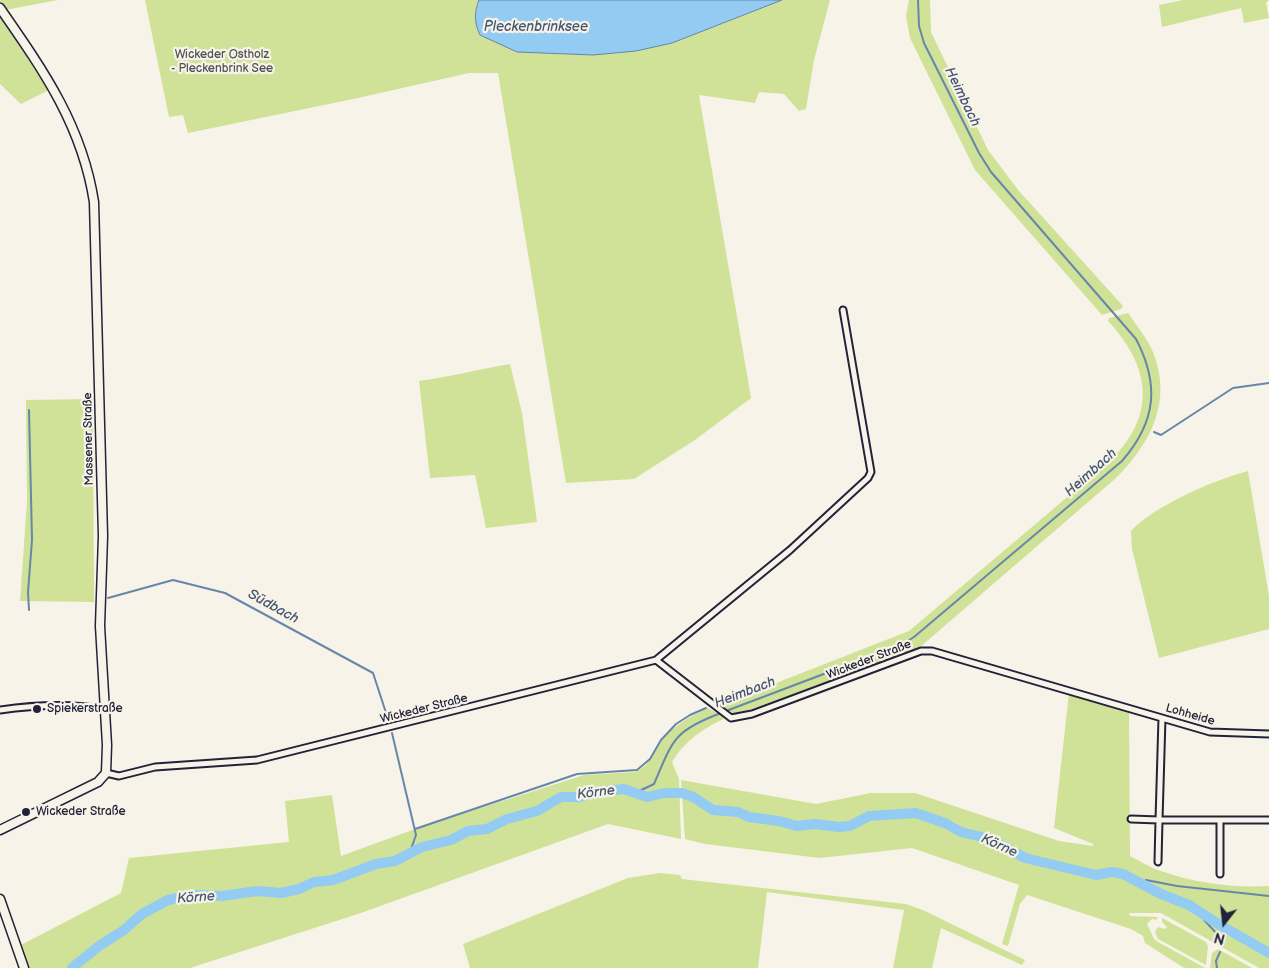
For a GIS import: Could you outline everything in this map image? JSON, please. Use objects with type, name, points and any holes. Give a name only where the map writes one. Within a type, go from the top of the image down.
[{"type":"main road","name":"Massener Straße","points":[[0,8],[53,88],[70,118],[83,152],[94,202],[103,536],[100,626],[106,710],[106,773]]},
{"type":"main road","points":[[0,830],[93,786],[106,773]]},
{"type":"main road","points":[[0,899],[24,968]]},
{"type":"street","name":"Wickeder Straße","points":[[106,773],[119,776],[155,768],[257,760],[656,660],[790,550],[868,478],[871,472],[842,310]]},
{"type":"street","name":"Wickeder Straße","points":[[656,660],[728,717],[737,719],[922,651],[932,651],[1136,710]]},
{"type":"street","points":[[0,710],[28,706],[92,707],[106,710]]},
{"type":"street","name":"Lohheide","points":[[1136,710],[1210,732],[1269,734]]},
{"type":"street","points":[[1158,862],[1162,718]]},
{"type":"street","points":[[1131,819],[1269,820]]},
{"type":"street","points":[[1220,820],[1220,874]]},
{"type":"green space","points":[[0,0],[58,0],[0,11]]},
{"type":"green space","name":"Wickeder Ostholz - Pleckenbrink See","points":[[145,0],[830,0],[814,60],[806,109],[799,111],[784,94],[759,92],[755,103],[699,95],[751,398],[695,440],[634,479],[566,483],[498,73],[469,73],[188,133],[183,115],[169,117]]},
{"type":"green space","points":[[909,0],[930,0],[931,32],[988,150],[1019,191],[1123,306],[1121,309],[1102,315],[975,170],[910,38],[906,16]]},
{"type":"green space","points":[[1183,0],[1269,0],[1266,3],[1269,18],[1244,23],[1241,8],[1162,27],[1159,5]]},
{"type":"green space","points":[[0,17],[49,90],[21,104],[0,84]]},
{"type":"green space","points":[[1128,313],[1153,352],[1159,370],[1159,405],[1155,421],[1148,436],[1139,451],[1116,478],[919,648],[735,715],[720,705],[909,631],[1110,461],[1125,444],[1136,426],[1141,409],[1143,391],[1140,373],[1133,356],[1122,338],[1108,321],[1109,318]]},
{"type":"green space","points":[[510,364],[522,413],[537,522],[486,528],[475,475],[430,478],[419,381]]},
{"type":"green space","points":[[93,399],[94,602],[20,601],[27,502],[26,400]]},
{"type":"green space","points":[[1248,471],[1269,596],[1269,629],[1159,658],[1132,549],[1131,531],[1154,512],[1169,503],[1202,487]]},
{"type":"green space","points":[[1069,693],[1129,712],[1130,856],[1157,870],[1200,882],[1242,886],[1269,886],[1269,968],[1259,968],[1161,913],[1129,913],[1130,916],[1158,917],[1156,920],[1152,919],[1147,924],[1154,939],[1205,968],[1184,968],[1145,943],[1143,936],[1131,929],[1027,895],[1020,904],[1008,946],[1002,944],[1019,885],[912,848],[820,858],[705,844],[685,839],[681,780],[816,804],[871,793],[915,793],[1059,841],[1093,846],[1093,844],[1054,828]]},
{"type":"green space","points":[[708,708],[726,718],[710,726],[689,741],[672,762],[679,779],[681,839],[608,824],[358,914],[190,968],[27,968],[19,946],[121,893],[129,858],[289,842],[285,801],[332,795],[341,856],[415,829],[584,775],[636,772],[646,765],[667,733],[688,718]]},
{"type":"green space","points":[[660,873],[680,875],[682,879],[906,904],[925,911],[1025,960],[1022,965],[941,928],[932,968],[893,968],[904,910],[767,892],[758,968],[470,968],[463,944],[628,878]]},
{"type":"green space","points":[[1162,918],[1206,942],[1208,947],[1206,965],[1158,939],[1155,932],[1158,927],[1165,929],[1167,927],[1162,922]]},
{"type":"green space","points":[[1218,949],[1252,968],[1210,968],[1212,953]]},
{"type":"water","name":"Pleckenbrinksee","points":[[479,0],[782,0],[672,43],[636,51],[593,55],[517,52],[480,35],[475,18]]},
{"type":"waterway","name":"Heimbach","points":[[726,711],[903,644],[914,637],[1122,461],[1142,432],[1148,417],[1151,403],[1149,372],[1136,339],[991,172],[979,153],[924,43],[919,26],[918,0]]},
{"type":"waterway","points":[[1154,432],[1161,435],[1233,388],[1269,383]]},
{"type":"waterway","points":[[29,410],[32,540],[28,592],[29,610]]},
{"type":"waterway","name":"Südbach","points":[[108,598],[173,580],[225,593],[373,673],[389,722]]},
{"type":"waterway","points":[[415,829],[577,774],[637,770],[650,759],[661,740],[676,724],[706,708]]},
{"type":"waterway","name":"Heimbach","points":[[635,793],[654,784],[671,747],[684,732],[705,719],[721,713]]},
{"type":"waterway","name":"Südbach","points":[[392,733],[416,835],[410,852]]},
{"type":"waterway","name":"Körne","points":[[72,968],[99,946],[124,930],[142,914],[168,900],[192,895],[222,896],[257,891],[281,893],[299,889],[314,882],[333,880],[376,864],[395,861],[422,847],[451,840],[468,831],[487,829],[507,819],[537,811],[561,797],[579,797],[597,792],[624,789],[647,797],[664,793],[682,793],[693,797],[713,810],[738,812],[749,817],[779,821],[797,826],[815,824],[839,827],[850,826],[869,816],[916,813],[945,823],[961,832],[990,839],[1025,858],[1096,875],[1112,872],[1123,874],[1161,894],[1189,905],[1269,953]]},
{"type":"waterway","points":[[1146,880],[1177,886],[1269,896]]},
{"type":"waterway","points":[[1203,914],[1204,920],[1221,938],[1221,943]]},
{"type":"waterway","points":[[1217,968],[1216,961],[1220,952]]},
{"type":"place","name":"Spiekerstraße","points":[[37,709]]},
{"type":"place","name":"Wickeder Straße","points":[[26,812]]}]
